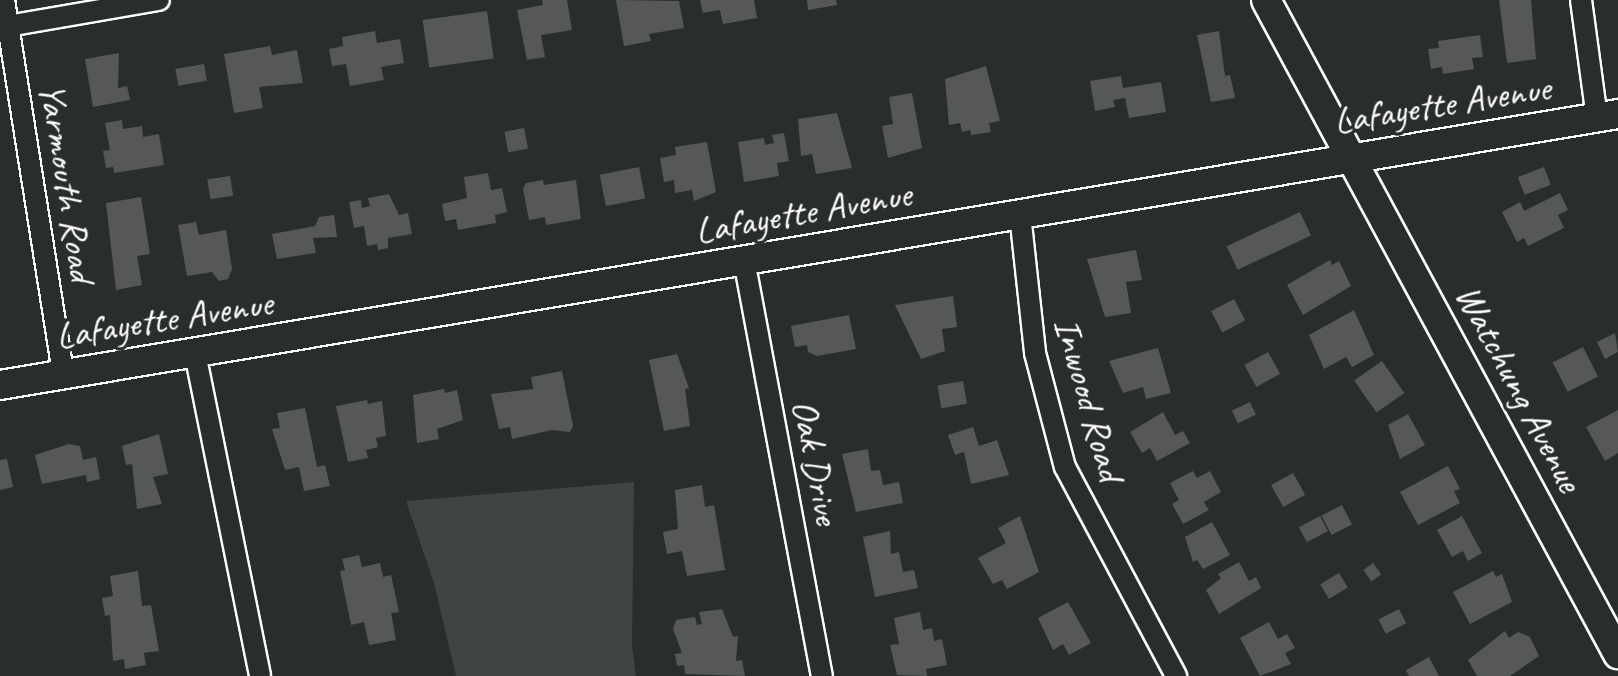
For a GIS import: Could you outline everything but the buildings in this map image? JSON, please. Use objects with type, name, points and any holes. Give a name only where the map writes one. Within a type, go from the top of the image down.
[{"type":"street","name":"Yarmouth Road","points":[[4,0],[63,374]]},
{"type":"street","points":[[8,26],[159,0]]},
{"type":"street","name":"Watchung Avenue","points":[[1266,0],[1618,654]]},
{"type":"street","points":[[1581,0],[1608,116]]},
{"type":"street","name":"Lafayette Avenue","points":[[0,385],[1608,116]]},
{"type":"street","name":"Inwood Road","points":[[1020,214],[1035,353],[1065,467],[1176,676]]},
{"type":"street","name":"Oak Drive","points":[[744,260],[822,676]]},
{"type":"street","points":[[195,353],[260,676]]},
{"type":"shaded area","points":[[634,482],[632,646],[636,676],[456,676],[434,583],[406,501]]}]
